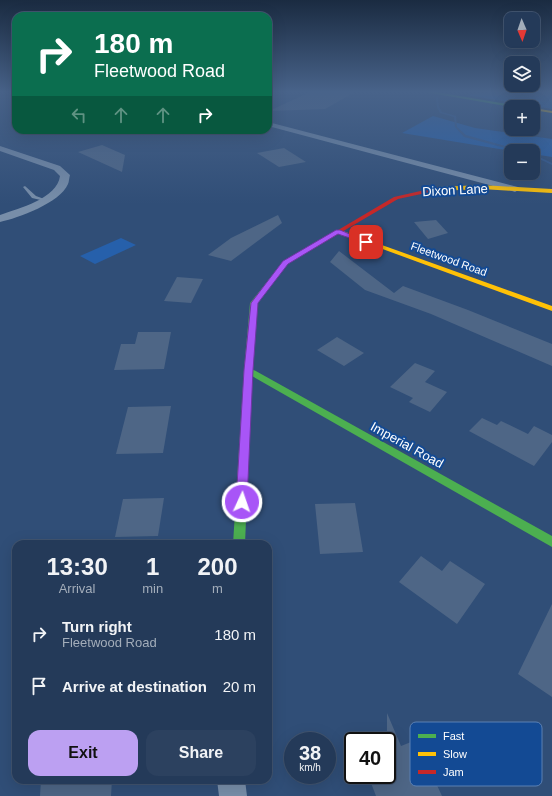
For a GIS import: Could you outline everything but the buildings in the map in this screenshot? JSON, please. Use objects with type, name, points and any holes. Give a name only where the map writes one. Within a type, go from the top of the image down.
[{"type":"street","points":[[288,129],[516,189]]},
{"type":"street","points":[[0,148],[57,168],[65,176],[64,184],[53,196],[0,219]]},
{"type":"street","name":"Dixon Lane","points":[[239,540],[248,370],[254,303],[285,263],[396,198],[413,193],[451,188],[481,187],[552,191]]},
{"type":"street","name":"Fleetwood Road","points":[[338,231],[552,309]]},
{"type":"street","name":"Imperial Road","points":[[248,370],[552,542]]},
{"type":"street","points":[[231,784],[232,796]]},
{"type":"lane","points":[[25,187],[34,197],[45,200]]},
{"type":"shaded area","points":[[409,129],[483,129],[504,132],[504,136],[531,136],[552,139],[552,157],[540,155],[540,144],[504,144],[504,150],[402,133]]},
{"type":"shaded area","points":[[121,238],[136,245],[95,264],[80,256]]},
{"type":"waterway","points":[[458,129],[465,136],[504,146]]},
{"type":"waterway","points":[[540,158],[552,164]]},
{"type":"traffic: fast","points":[[239,540],[248,370],[254,303],[285,263],[309,249]]},
{"type":"traffic: fast","points":[[248,370],[552,542]]},
{"type":"traffic: slow","points":[[438,189],[481,187],[552,191]]},
{"type":"traffic: slow","points":[[338,231],[552,309]]},
{"type":"traffic: jam","points":[[309,249],[396,198],[438,189]]},
{"type":"route","points":[[242,502],[248,370],[254,303],[285,263],[338,231],[366,242]]}]
